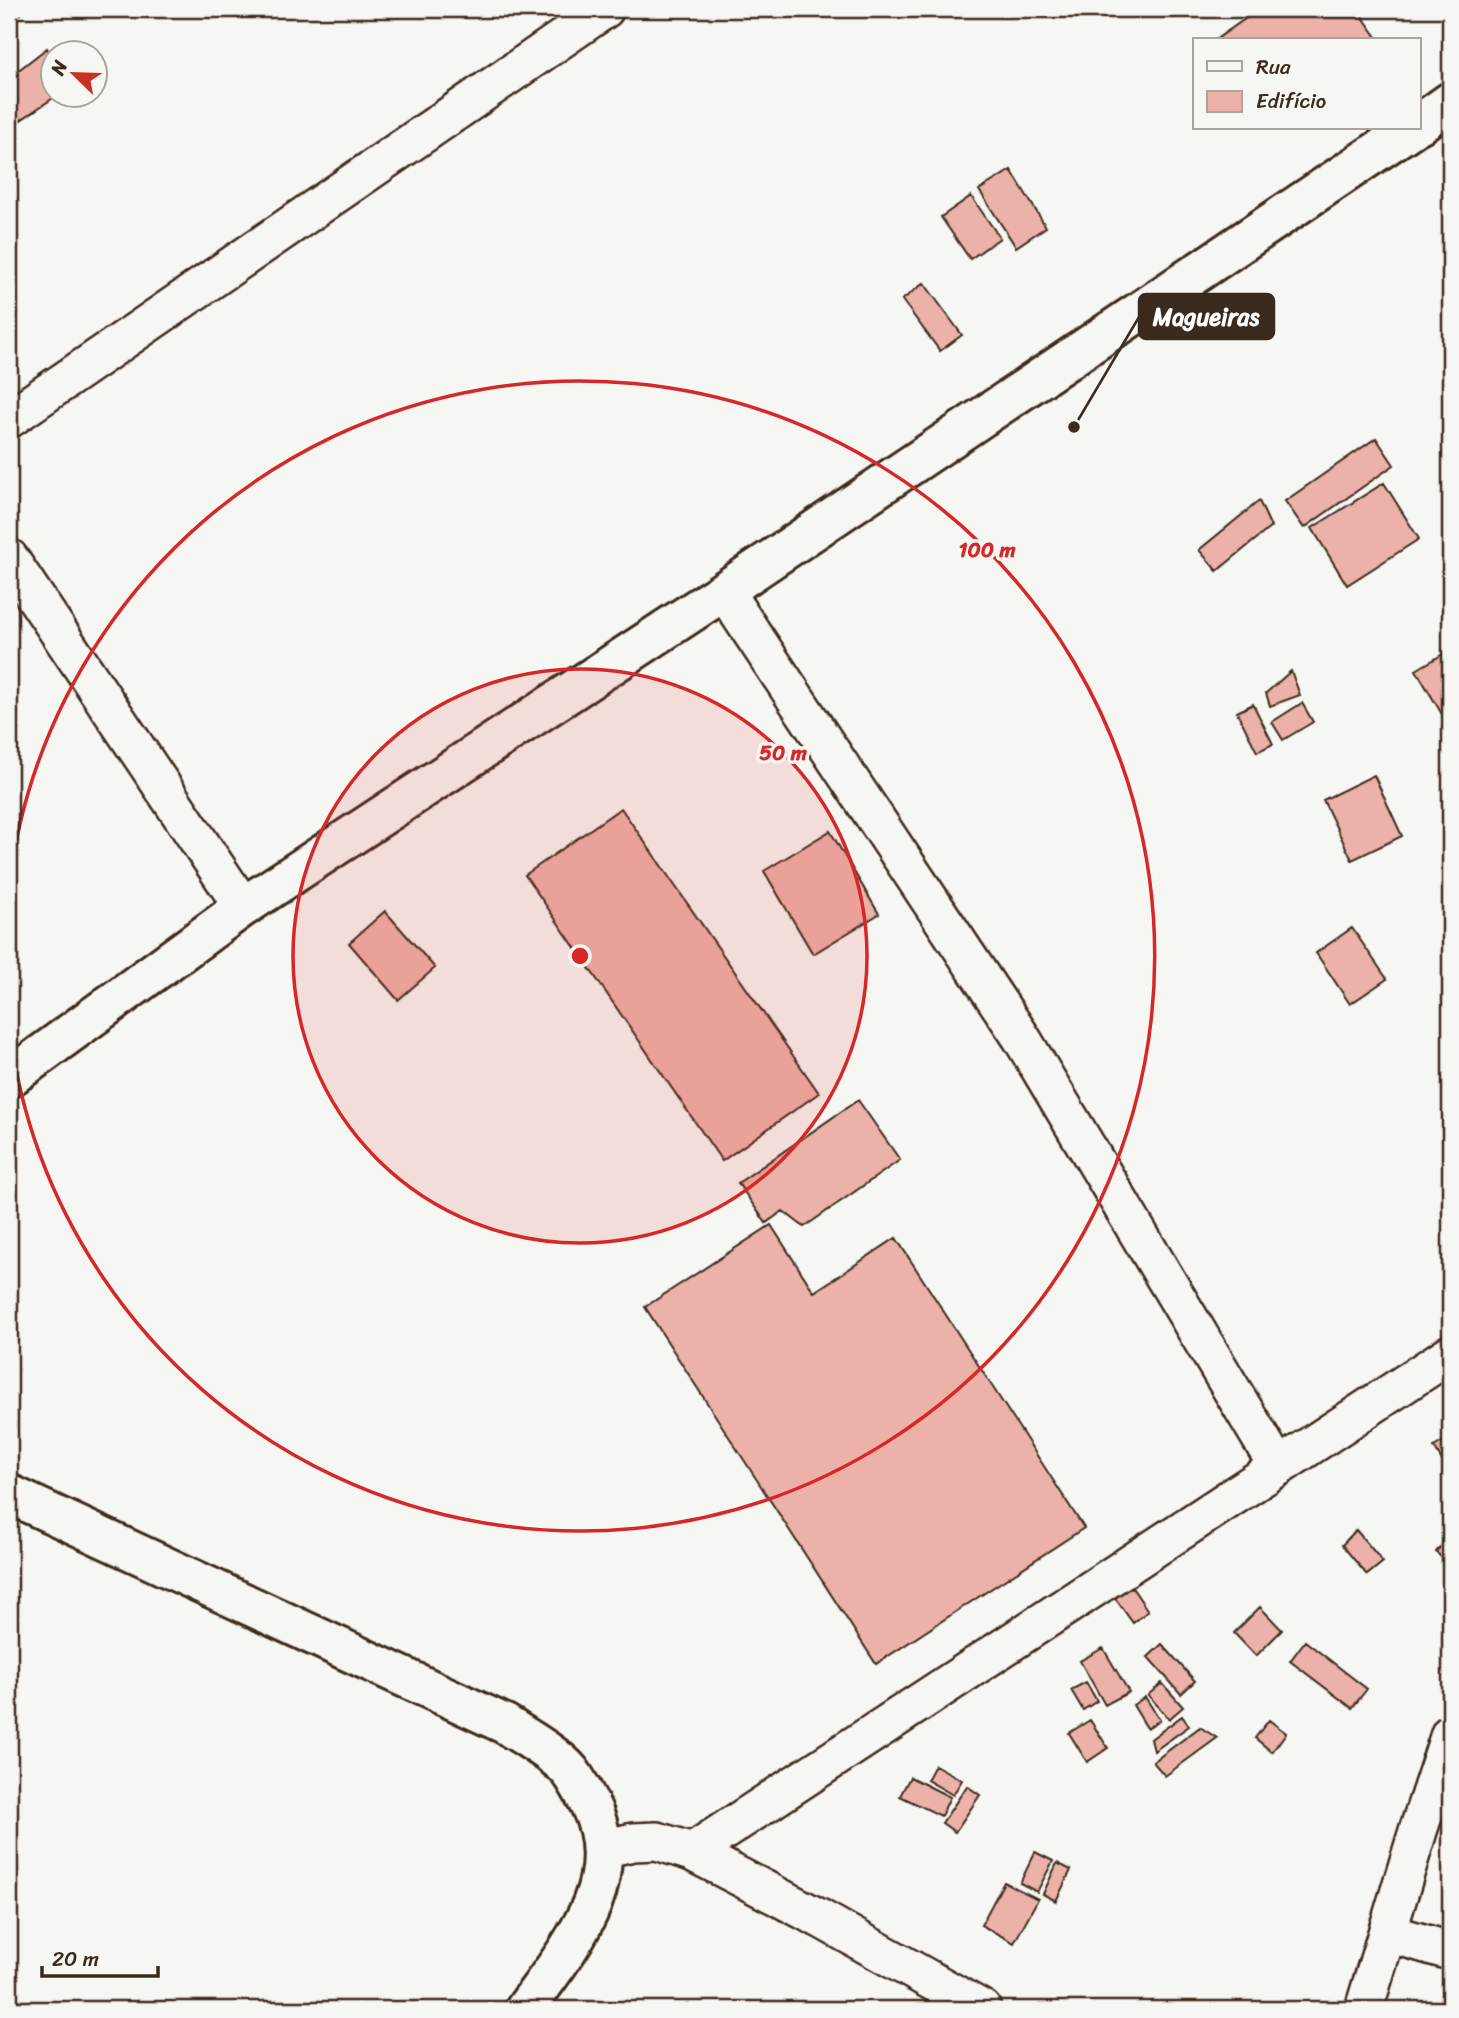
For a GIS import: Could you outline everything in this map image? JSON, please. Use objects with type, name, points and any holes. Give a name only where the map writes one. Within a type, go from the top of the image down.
[{"type":"main road","points":[[1420,123],[1450,102]]},
{"type":"main road","points":[[9,1078],[243,907],[724,591],[1409,130]]},
{"type":"main road","points":[[9,1494],[505,1724],[569,1770],[597,1820],[602,1849],[602,1873],[589,1911],[571,1945],[525,2009]]},
{"type":"street","points":[[9,419],[605,9]]},
{"type":"street","points":[[9,558],[243,907]]},
{"type":"street","points":[[724,591],[1021,1037],[1278,1467]]},
{"type":"street","points":[[692,1852],[1450,1354]]},
{"type":"street","points":[[1364,2009],[1450,1734]]},
{"type":"street","points":[[602,1849],[657,1840],[692,1852],[821,1919],[982,2009]]},
{"type":"street","points":[[1388,1933],[1450,1951]]},
{"type":"building","points":[[9,9],[29,9],[9,21]]},
{"type":"building","points":[[1259,9],[1357,9],[1377,37],[1376,38],[1218,38]]},
{"type":"building","points":[[38,55],[38,108],[9,128],[9,62],[16,72]]},
{"type":"building","points":[[1011,170],[1046,227],[1016,247],[979,190]]},
{"type":"building","points":[[971,196],[1000,238],[970,259],[941,217]]},
{"type":"building","points":[[924,283],[962,335],[940,351],[902,300]]},
{"type":"building","points":[[1376,438],[1394,465],[1304,528],[1285,501]]},
{"type":"building","points":[[1384,483],[1419,539],[1347,585],[1312,528]]},
{"type":"building","points":[[1259,501],[1271,527],[1217,571],[1199,550]]},
{"type":"building","points":[[1450,650],[1450,719],[1446,721],[1416,670]]},
{"type":"building","points":[[1291,671],[1300,695],[1270,706],[1266,693]]},
{"type":"building","points":[[1302,703],[1313,722],[1283,740],[1272,722]]},
{"type":"building","points":[[1253,704],[1273,744],[1257,752],[1237,712]]},
{"type":"building","points":[[1374,775],[1402,836],[1352,860],[1323,800]]},
{"type":"building","points":[[621,808],[819,1093],[722,1161],[525,875]]},
{"type":"building","points":[[830,831],[879,914],[813,954],[764,871]]},
{"type":"building","points":[[385,911],[435,968],[398,1000],[349,943]]},
{"type":"building","points":[[1352,928],[1387,979],[1350,1004],[1316,953]]},
{"type":"building","points":[[858,1100],[900,1160],[804,1227],[783,1211],[766,1223],[738,1183]]},
{"type":"building","points":[[771,1225],[814,1292],[896,1238],[1084,1528],[876,1664],[645,1307]]},
{"type":"building","points":[[1450,1437],[1450,1467],[1447,1469],[1434,1447]]},
{"type":"building","points":[[1356,1530],[1383,1562],[1367,1575],[1342,1545]]},
{"type":"building","points":[[1450,1536],[1450,1563],[1449,1565],[1436,1552]]},
{"type":"building","points":[[1131,1586],[1148,1611],[1133,1623],[1115,1598]]},
{"type":"building","points":[[1260,1607],[1282,1630],[1256,1656],[1234,1633]]},
{"type":"building","points":[[1305,1641],[1367,1689],[1352,1708],[1290,1661]]},
{"type":"building","points":[[1162,1644],[1195,1681],[1181,1694],[1148,1657]]},
{"type":"building","points":[[1103,1648],[1129,1692],[1105,1705],[1080,1661]]},
{"type":"building","points":[[1086,1682],[1097,1701],[1083,1710],[1071,1690]]},
{"type":"building","points":[[1162,1683],[1183,1707],[1169,1719],[1148,1695]]},
{"type":"building","points":[[1145,1697],[1160,1720],[1147,1728],[1133,1705]]},
{"type":"building","points":[[1182,1716],[1189,1726],[1154,1751],[1151,1739]]},
{"type":"building","points":[[1090,1720],[1108,1748],[1087,1762],[1069,1733]]},
{"type":"building","points":[[1269,1720],[1286,1733],[1272,1752],[1255,1738]]},
{"type":"building","points":[[1200,1727],[1217,1738],[1165,1776],[1153,1762]]},
{"type":"building","points":[[935,1765],[962,1780],[953,1795],[927,1780]]},
{"type":"building","points":[[910,1777],[950,1797],[941,1816],[900,1796]]},
{"type":"building","points":[[967,1786],[980,1795],[955,1832],[942,1823]]},
{"type":"building","points":[[1035,1852],[1053,1861],[1037,1892],[1020,1883]]},
{"type":"building","points":[[1057,1863],[1071,1870],[1056,1901],[1043,1894]]},
{"type":"building","points":[[1004,1882],[1038,1899],[1014,1943],[981,1925]]},
{"type":"place","name":"Magueiras","points":[[1074,427]]}]
